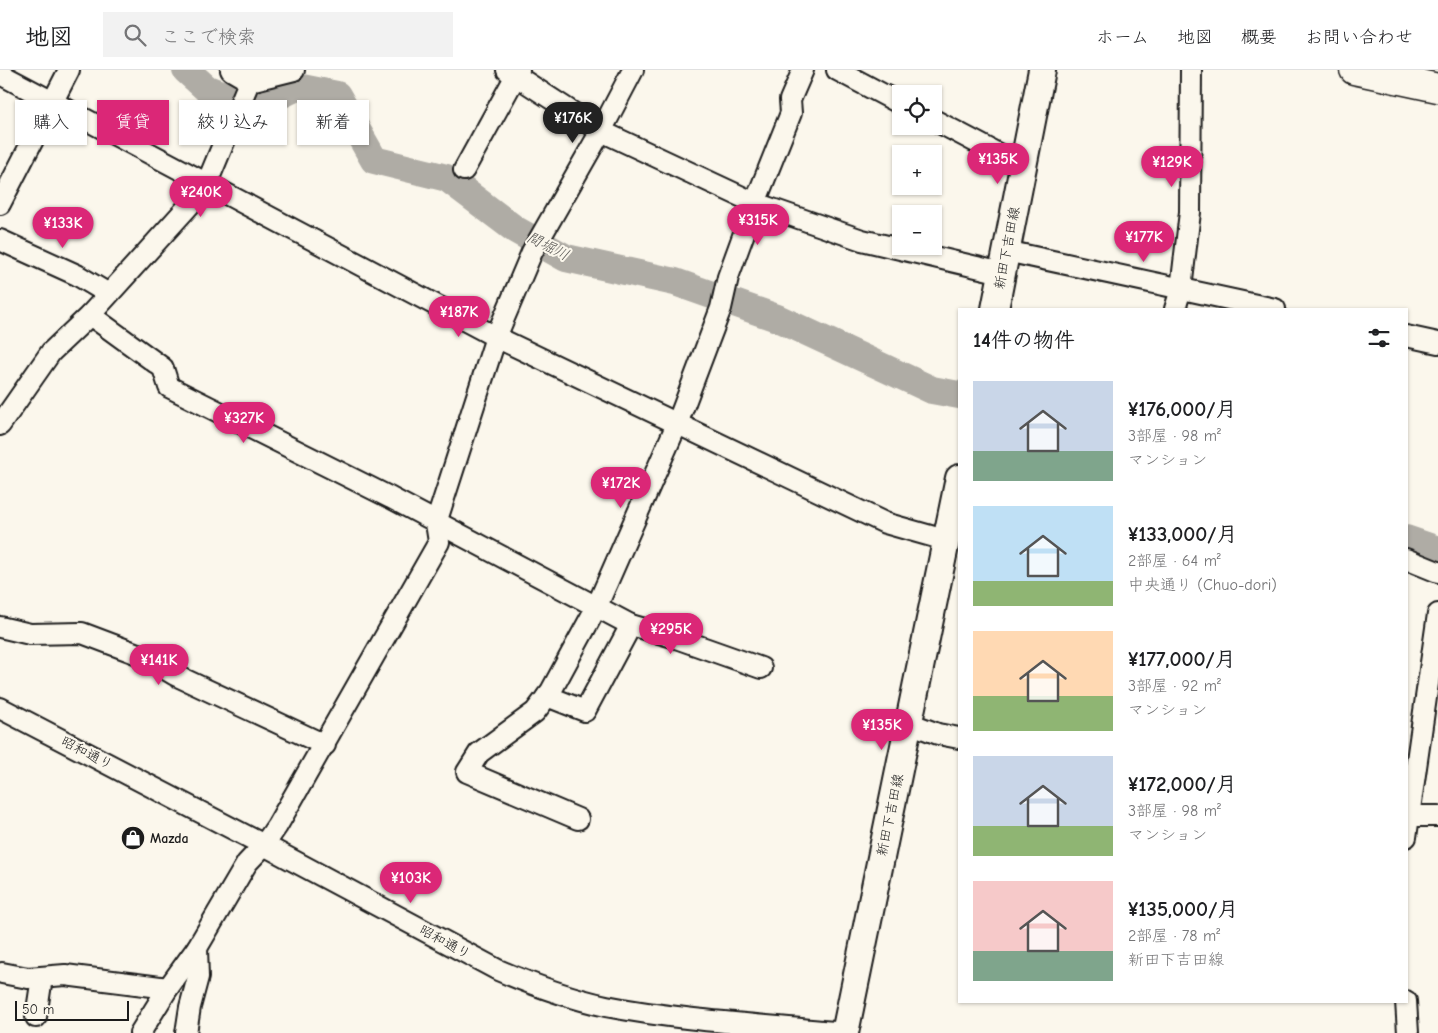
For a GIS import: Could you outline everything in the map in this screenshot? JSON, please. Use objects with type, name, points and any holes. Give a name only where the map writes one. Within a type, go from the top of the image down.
[{"type":"highway","points":[[1354,70],[1438,88]]},
{"type":"main road","name":"新田下吉田線","points":[[995,308],[1042,70]]},
{"type":"main road","name":"新田下吉田線","points":[[845,1033],[958,482]]},
{"type":"street","points":[[53,100],[69,70]]},
{"type":"street","points":[[231,70],[246,89]]},
{"type":"street","points":[[0,425],[51,352],[90,315],[189,205],[206,183],[246,89],[294,70]]},
{"type":"street","points":[[140,1033],[168,988],[197,948],[247,863],[264,845],[277,826],[325,745],[438,542],[436,523],[496,337],[532,252],[601,131],[632,70]]},
{"type":"street","points":[[578,819],[467,772],[479,753],[535,712],[596,608],[677,424],[721,308],[728,277],[755,203],[792,113],[790,100],[804,70]]},
{"type":"street","points":[[837,70],[892,99]]},
{"type":"street","points":[[1175,308],[1181,289],[1190,212],[1190,70]]},
{"type":"street","points":[[464,170],[514,72],[601,131],[755,203],[862,240],[1181,289],[1271,308]]},
{"type":"street","points":[[0,74],[48,100]]},
{"type":"street","points":[[87,120],[496,337],[885,523],[945,540]]},
{"type":"street","points":[[942,124],[1023,167]]},
{"type":"street","points":[[0,204],[30,145]]},
{"type":"street","points":[[0,240],[69,272],[108,293]]},
{"type":"street","points":[[90,315],[163,368],[169,387],[391,498],[631,625],[676,638],[761,668]]},
{"type":"street","points":[[1408,336],[1438,343]]},
{"type":"street","points":[[1408,560],[1438,572]]},
{"type":"street","points":[[1408,823],[1430,731],[1438,614]]},
{"type":"street","points":[[546,696],[585,710],[631,625]]},
{"type":"street","points":[[0,627],[30,634],[82,633],[143,656],[175,674],[325,745]]},
{"type":"street","name":"昭和通り","points":[[0,708],[264,845],[498,970],[540,987],[606,1006],[659,1014],[845,1033]]},
{"type":"street","points":[[909,723],[938,734],[958,738]]},
{"type":"street","points":[[1409,816],[1438,816]]},
{"type":"street","points":[[186,1033],[190,1007],[198,977],[197,948]]},
{"type":"street","points":[[2,973],[28,978],[66,975],[168,988]]},
{"type":"street","points":[[36,1017],[42,977]]},
{"type":"street","points":[[1406,1003],[1408,1033]]},
{"type":"waterway","name":"間堀川","points":[[186,70],[207,89],[256,107],[297,87],[337,95],[374,160],[447,178],[516,230],[566,258],[675,282],[777,318],[932,390],[958,395]]},
{"type":"waterway","name":"間堀川","points":[[1408,540],[1438,550]]},
{"type":"place","name":"Mazda","points":[[133,838]]}]
